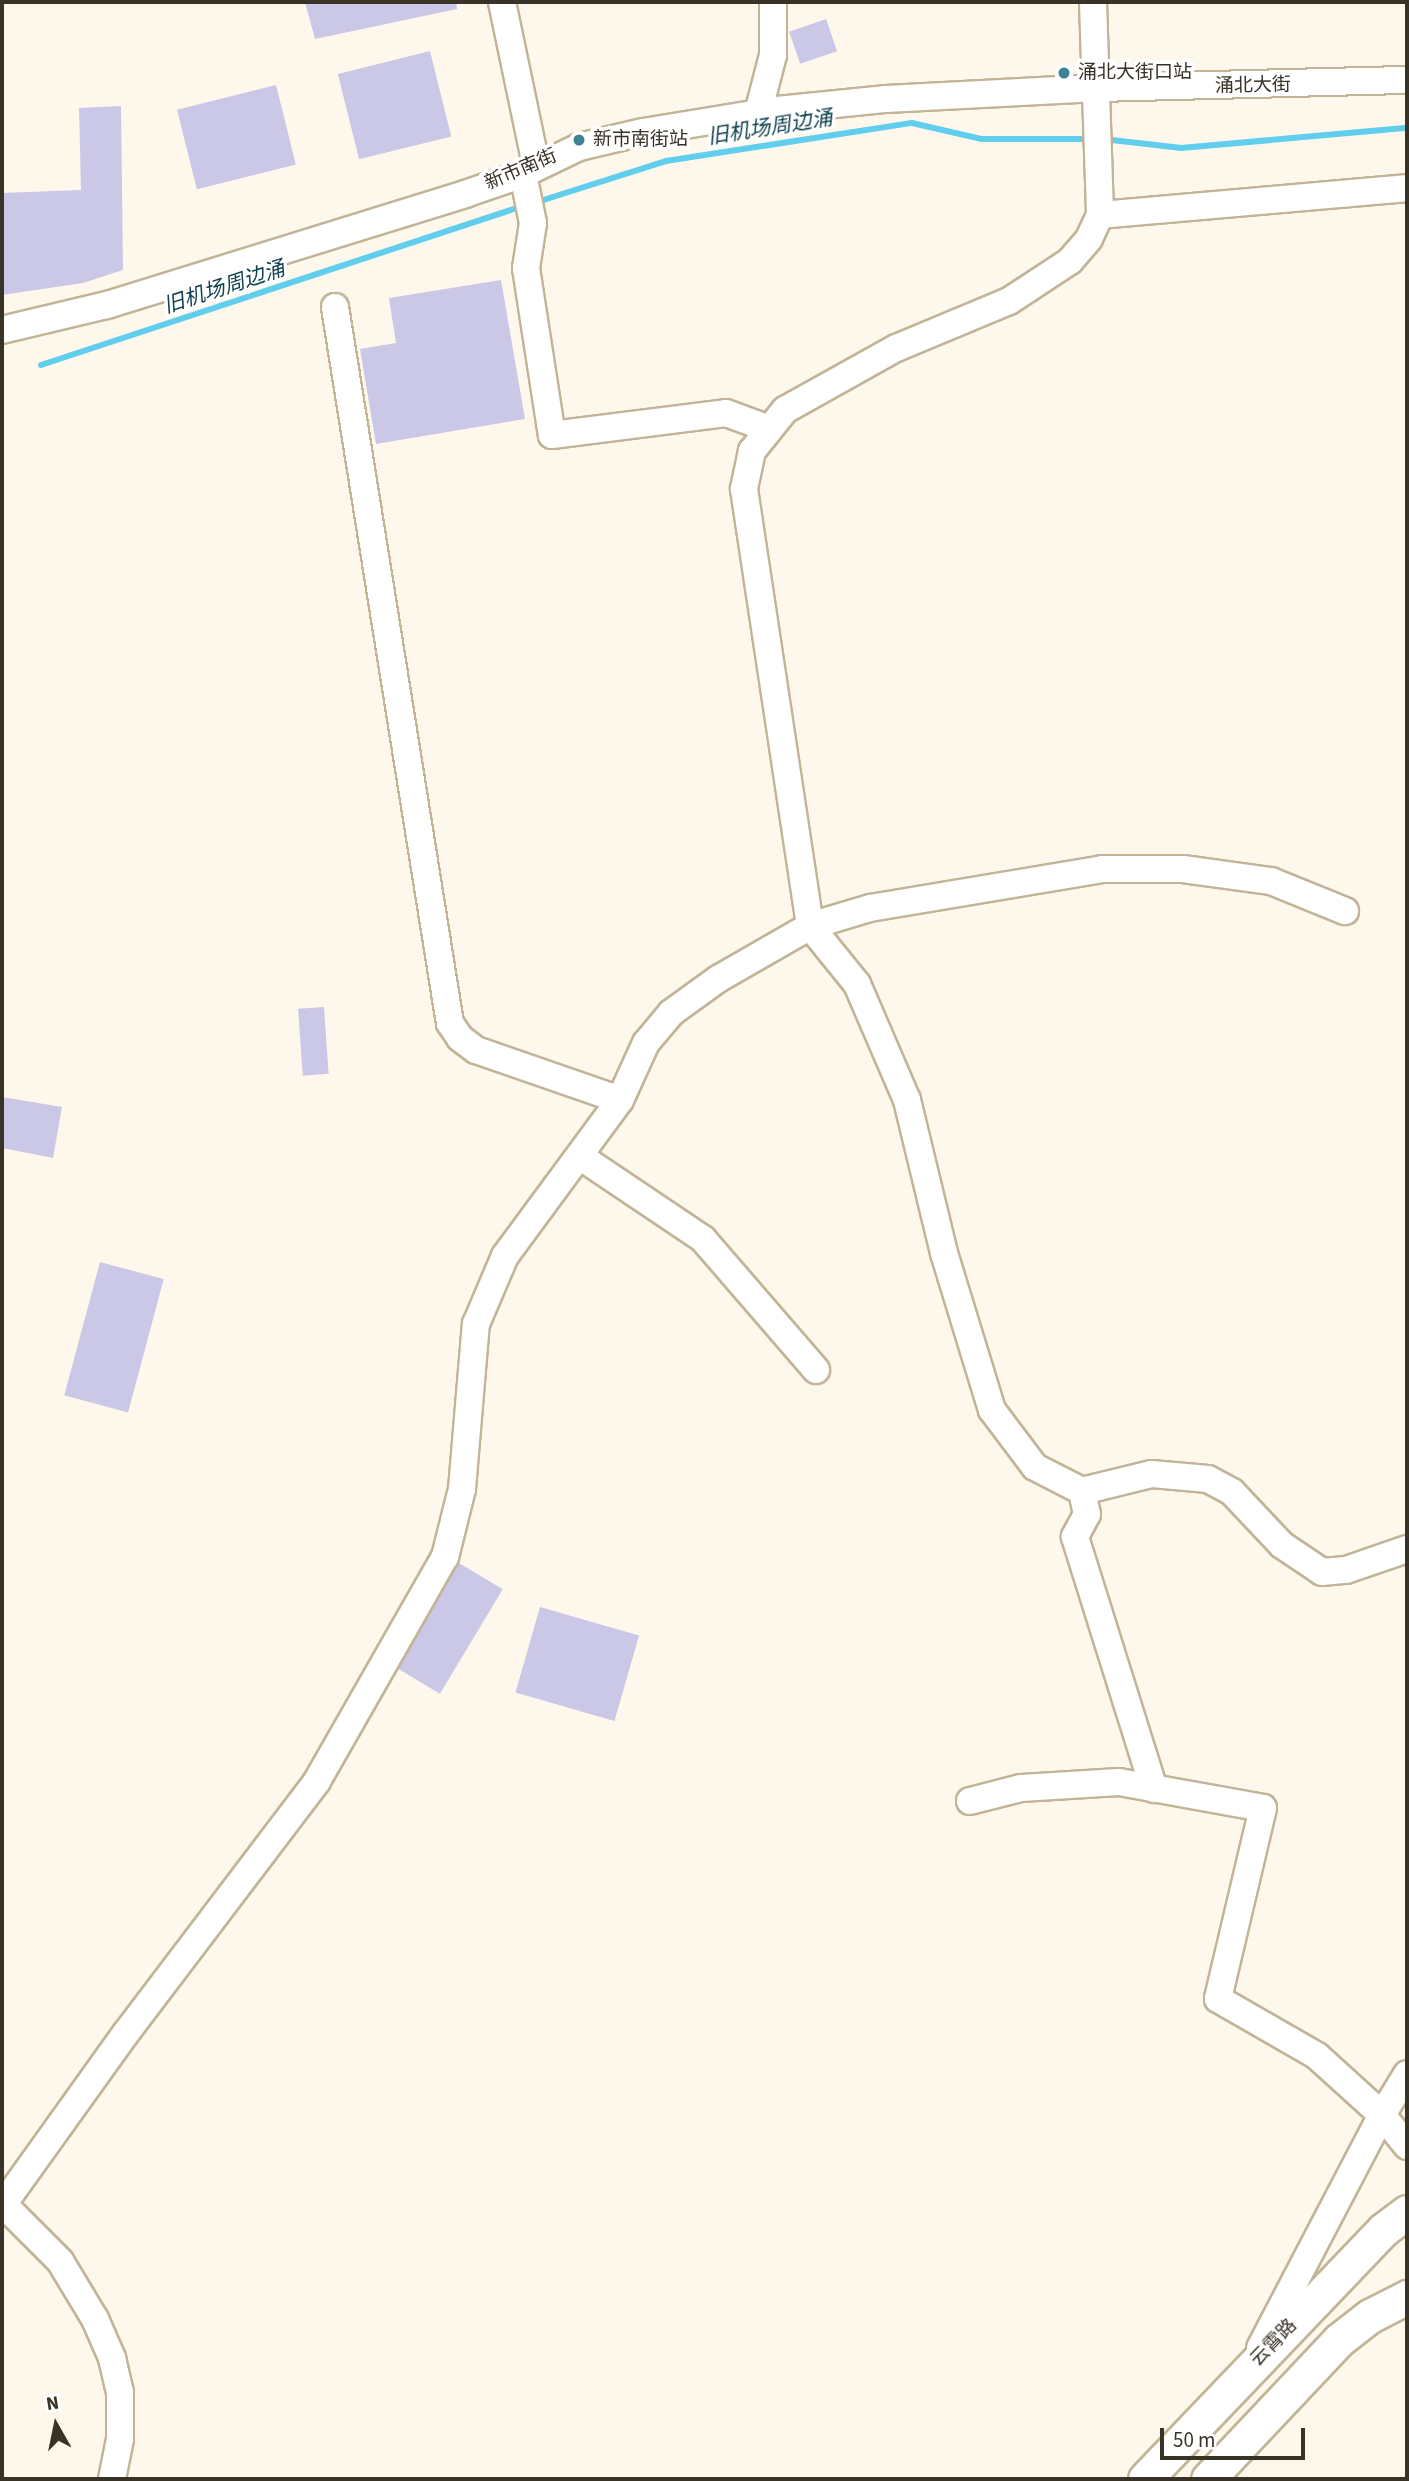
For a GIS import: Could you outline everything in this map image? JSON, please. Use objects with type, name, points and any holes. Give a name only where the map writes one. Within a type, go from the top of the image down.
[{"type":"main road","name":"云霄路","points":[[1145,2479],[1383,2230],[1407,2212]]},
{"type":"main road","points":[[1208,2479],[1339,2340],[1370,2316],[1407,2297]]},
{"type":"street","points":[[502,2],[533,223],[526,268],[552,435],[726,413],[767,428]]},
{"type":"street","points":[[758,113],[773,55],[773,2]]},
{"type":"street","points":[[1093,2],[1099,99],[1100,215],[1070,261],[1009,301],[896,348],[785,410],[767,428],[752,451],[744,489],[810,926],[858,985],[907,1100],[944,1253],[992,1410],[1035,1467],[1082,1492],[1152,1474],[1208,1479],[1233,1492],[1282,1545],[1322,1572],[1346,1570],[1407,1549]]},
{"type":"street","name":"涌北大街","points":[[1099,99],[1407,80]]},
{"type":"street","name":"新市南街","points":[[2,330],[54,321],[528,176],[605,140],[758,113],[886,99],[1099,99]]},
{"type":"street","points":[[1100,215],[1407,188]]},
{"type":"street","points":[[335,307],[450,1023],[460,1038],[476,1049],[620,1100]]},
{"type":"street","points":[[112,2479],[120,2440],[120,2392],[112,2358],[95,2319],[60,2261],[3,2205],[126,2033],[317,1781],[445,1557],[462,1489],[476,1324],[505,1256],[620,1100],[646,1043],[671,1013],[718,979],[810,926],[870,908],[1102,869],[1183,869],[1270,881],[1345,911]]},
{"type":"street","points":[[580,1157],[703,1239],[816,1370]]},
{"type":"street","points":[[1082,1492],[1087,1514],[1074,1537],[1154,1788]]},
{"type":"street","points":[[970,1801],[1021,1788],[1119,1782],[1262,1808],[1218,1999],[1317,2056],[1382,2116],[1407,2146]]},
{"type":"street","points":[[1251,2367],[1382,2116],[1407,2074]]},
{"type":"building","points":[[305,2],[456,2],[457,9],[315,39]]},
{"type":"building","points":[[826,19],[837,51],[800,64],[789,32]]},
{"type":"building","points":[[430,51],[451,136],[359,159],[338,74]]},
{"type":"building","points":[[276,85],[296,165],[197,189],[177,110]]},
{"type":"building","points":[[121,106],[123,270],[83,283],[2,295],[2,193],[81,190],[79,108]]},
{"type":"building","points":[[501,280],[525,419],[376,444],[360,349],[396,343],[389,298]]},
{"type":"building","points":[[324,1007],[329,1074],[303,1076],[298,1009]]},
{"type":"building","points":[[2,1097],[62,1107],[53,1158],[2,1148]]},
{"type":"building","points":[[100,1262],[164,1279],[128,1412],[64,1395]]},
{"type":"building","points":[[459,1563],[503,1589],[440,1694],[396,1668]]},
{"type":"building","points":[[540,1607],[639,1635],[614,1721],[515,1693]]},
{"type":"waterway","name":"旧机场周边涌","points":[[537,202],[666,161],[912,123],[982,139],[1092,139]]},
{"type":"waterway","name":"旧机场周边涌","points":[[1103,139],[1181,148],[1407,128]]},
{"type":"waterway","name":"旧机场周边涌","points":[[41,365],[523,206]]},
{"type":"place","name":"涌北大街口站","points":[[1064,73]]},
{"type":"place","name":"新市南街站","points":[[579,140]]}]
